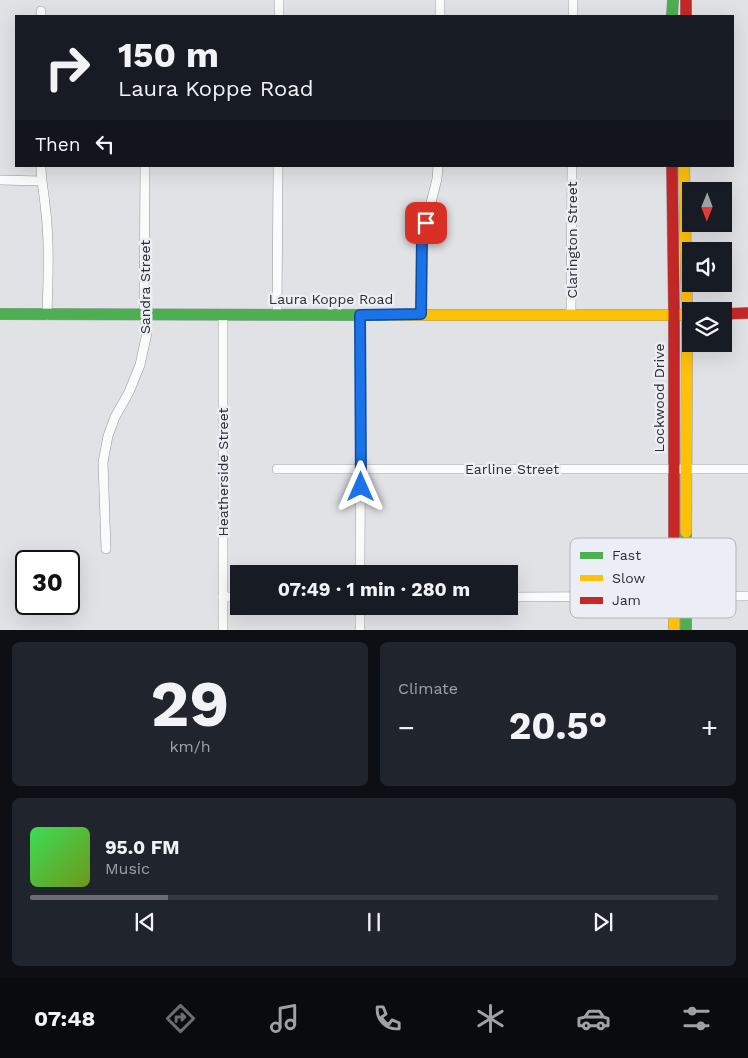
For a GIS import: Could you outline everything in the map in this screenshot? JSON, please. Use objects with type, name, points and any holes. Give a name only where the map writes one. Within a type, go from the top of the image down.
[{"type":"main road","points":[[672,15],[673,0]]},
{"type":"main road","points":[[686,0],[686,15]]},
{"type":"main road","name":"Lockwood Drive","points":[[672,167],[680,538]]},
{"type":"main road","name":"Lockwood Drive","points":[[684,167],[689,302]]},
{"type":"main road","points":[[732,314],[748,313]]},
{"type":"main road","name":"Laura Koppe Road","points":[[0,314],[682,315]]},
{"type":"main road","name":"Lockwood Drive","points":[[680,469],[687,352]]},
{"type":"street","points":[[279,0],[279,15]]},
{"type":"street","points":[[440,0],[440,15]]},
{"type":"street","points":[[573,0],[573,15]]},
{"type":"street","points":[[41,167],[47,237],[47,315]]},
{"type":"street","name":"Sandra Street","points":[[106,549],[103,462],[108,436],[115,417],[129,392],[140,365],[147,333],[144,315],[144,167]]},
{"type":"street","points":[[277,314],[278,167]]},
{"type":"street","points":[[421,314],[422,238],[438,179],[438,167]]},
{"type":"street","name":"Clarington Street","points":[[572,167],[572,314]]},
{"type":"street","points":[[0,180],[41,181]]},
{"type":"street","name":"Heatherside Street","points":[[223,314],[223,630]]},
{"type":"street","points":[[360,315],[360,565]]},
{"type":"street","name":"Earline Street","points":[[277,469],[748,469]]},
{"type":"street","points":[[223,597],[230,597]]},
{"type":"street","points":[[518,597],[570,597]]},
{"type":"street","points":[[360,615],[360,630]]},
{"type":"traffic: fast","points":[[672,15],[673,0]]},
{"type":"traffic: fast","points":[[0,314],[387,315]]},
{"type":"traffic: fast","points":[[686,532],[686,538]]},
{"type":"traffic: fast","points":[[686,618],[686,630]]},
{"type":"traffic: slow","points":[[684,167],[687,315],[686,532]]},
{"type":"traffic: slow","points":[[387,315],[682,315]]},
{"type":"traffic: slow","points":[[674,618],[674,630]]},
{"type":"traffic: jam","points":[[686,0],[686,15]]},
{"type":"traffic: jam","points":[[672,167],[674,538]]},
{"type":"traffic: jam","points":[[732,314],[748,313]]},
{"type":"route","points":[[361,487],[360,315],[421,314],[422,238],[426,223]]}]
